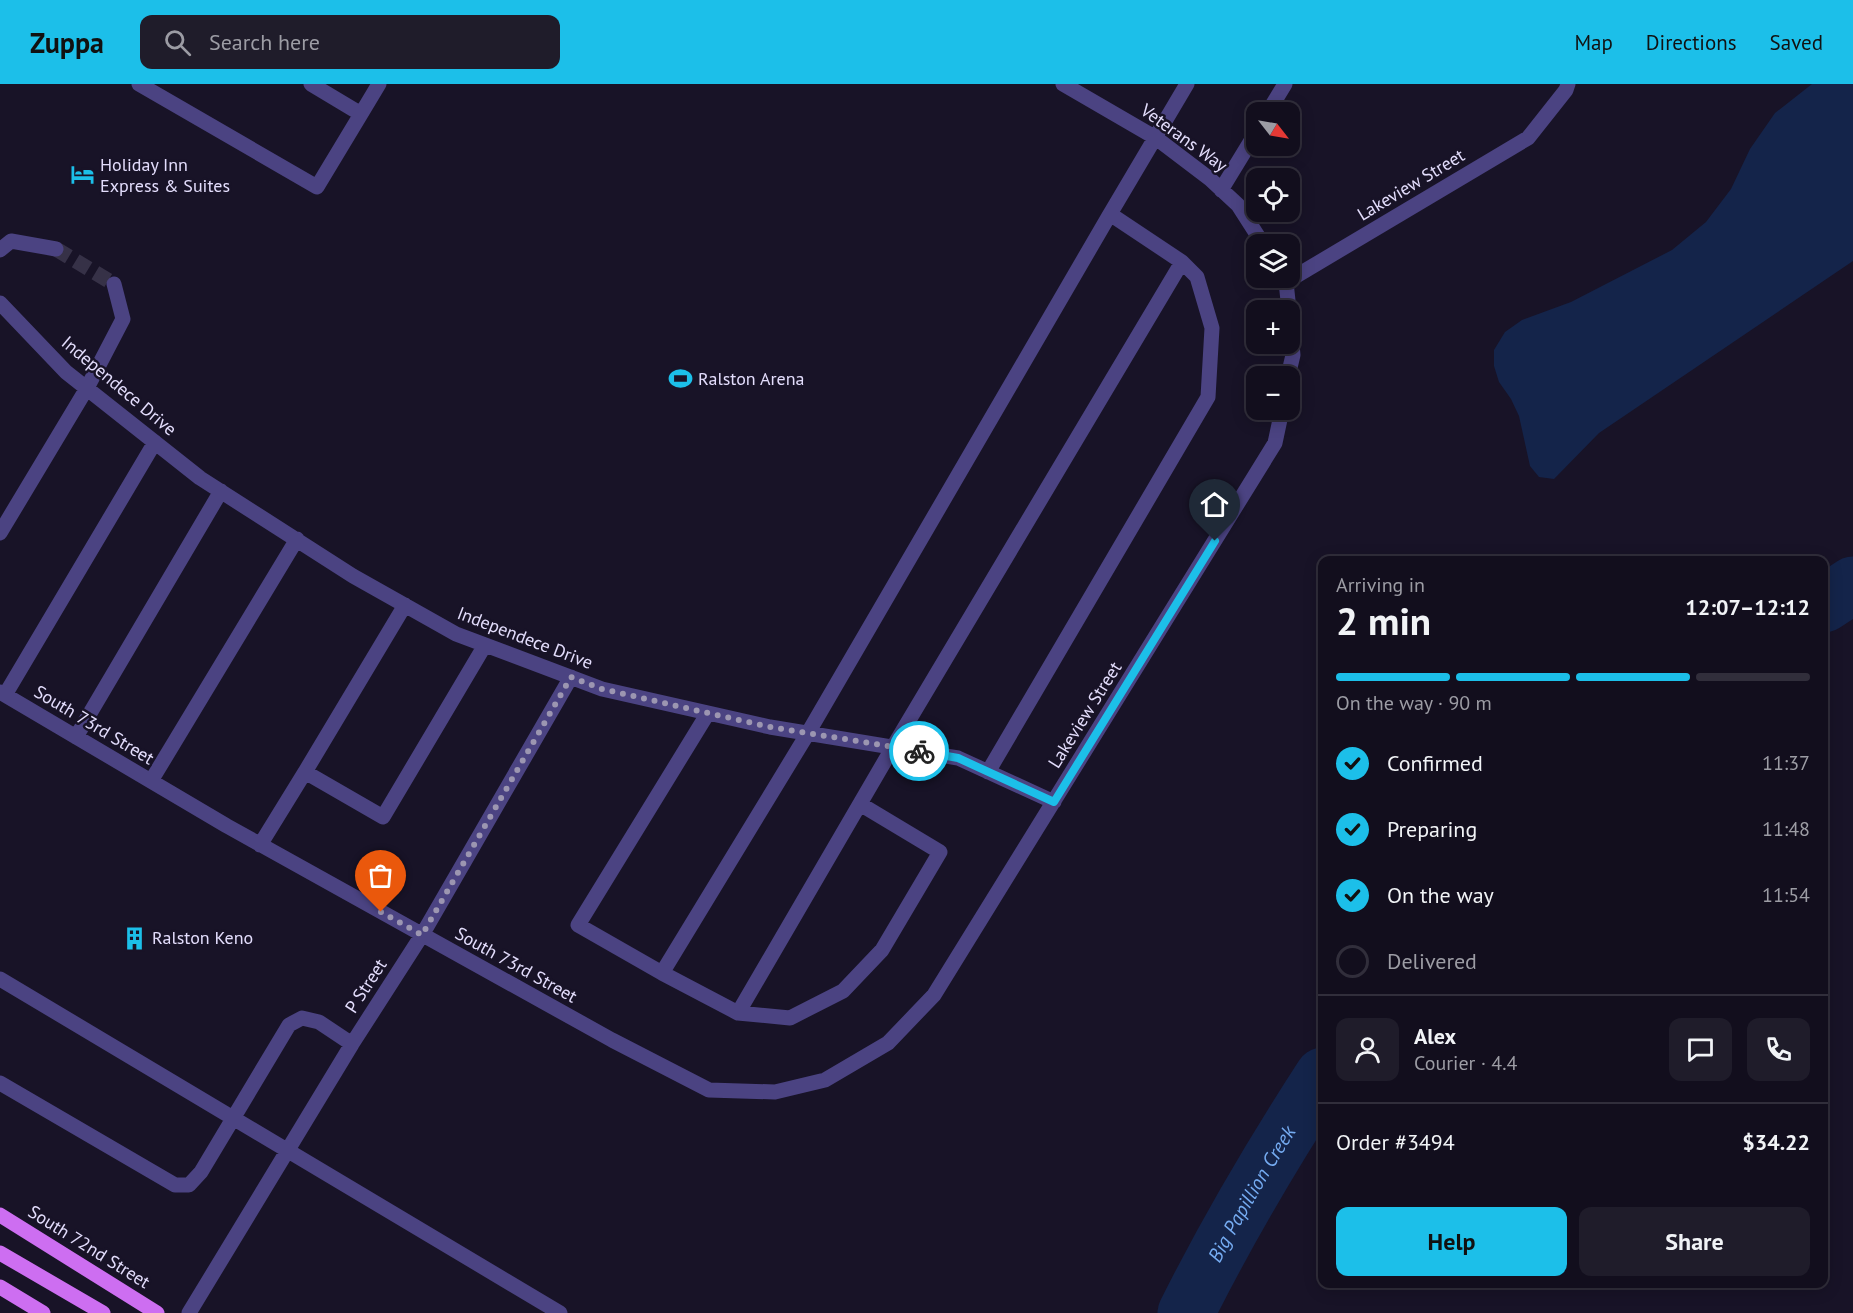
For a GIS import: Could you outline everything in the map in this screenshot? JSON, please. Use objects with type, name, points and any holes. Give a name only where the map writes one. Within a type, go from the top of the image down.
[{"type":"main road","name":"South 72nd Street","points":[[0,1215],[157,1313]]},
{"type":"main road","points":[[0,1253],[104,1313]]},
{"type":"main road","points":[[0,1287],[43,1313]]},
{"type":"street","points":[[139,84],[317,187],[379,84]]},
{"type":"street","points":[[311,84],[361,114]]},
{"type":"street","name":"Veterans Way","points":[[1063,84],[1087,90],[1210,178],[1238,205],[1257,234]]},
{"type":"street","points":[[662,973],[808,733],[1187,84]]},
{"type":"street","points":[[1274,102],[1285,84]]},
{"type":"street","name":"Lakeview Street","points":[[1300,271],[1528,138],[1567,87]]},
{"type":"street","points":[[1221,189],[1246,149]]},
{"type":"street","points":[[988,772],[1208,397],[1212,328],[1197,277],[1182,262],[1110,214]]},
{"type":"street","points":[[0,250],[11,241],[56,249]]},
{"type":"street","points":[[738,1013],[893,747],[1182,262]]},
{"type":"street","points":[[0,532],[87,388],[123,319],[114,284]]},
{"type":"street","name":"Independece Drive","points":[[0,303],[66,372],[200,478],[353,576],[456,634],[602,689],[770,727],[958,758],[1054,802]]},
{"type":"street","name":"Lakeview Street","points":[[775,1092],[825,1080],[888,1043],[934,995],[1275,443],[1280,420]]},
{"type":"street","points":[[2,693],[155,442]]},
{"type":"street","points":[[76,737],[221,491]]},
{"type":"street","points":[[151,782],[297,539]]},
{"type":"street","points":[[260,845],[405,605]]},
{"type":"street","points":[[305,771],[383,817],[485,645]]},
{"type":"street","name":"P Street","points":[[189,1313],[352,1044],[422,935],[571,677]]},
{"type":"street","name":"South 73rd Street","points":[[2,693],[260,845],[612,1040],[709,1090],[775,1092]]},
{"type":"street","points":[[708,713],[578,925],[738,1013],[790,1018],[843,991],[882,950],[940,852],[860,804]]},
{"type":"street","points":[[0,979],[560,1313]]},
{"type":"street","points":[[0,1083],[175,1185],[189,1185],[201,1172],[289,1025],[302,1018],[319,1022],[352,1044]]},
{"type":"water","points":[[1812,84],[1853,84],[1853,261],[1599,433],[1554,479],[1539,477],[1530,466],[1519,416],[1499,382],[1494,366],[1494,350],[1505,332],[1522,320],[1571,302],[1672,250],[1706,222],[1731,189],[1750,149],[1775,113]]},
{"type":"waterway","name":"Big Papillion Creek","points":[[1828,601],[1853,585]]},
{"type":"waterway","name":"Big Papillion Creek","points":[[1186,1313],[1251,1193],[1318,1084]]},
{"type":"tunnel","points":[[56,249],[114,284]]},
{"type":"way so far","points":[[381,912],[422,935],[571,677],[602,689],[770,727],[919,751]]},
{"type":"place","name":"Holiday Inn Express & Suites","points":[[82,175]]},
{"type":"place","name":"Ralston Arena","points":[[680,379]]},
{"type":"place","name":"Ralston Keno","points":[[134,938]]},
{"type":"route","points":[[919,751],[958,758],[1054,802],[1215,541]]}]
